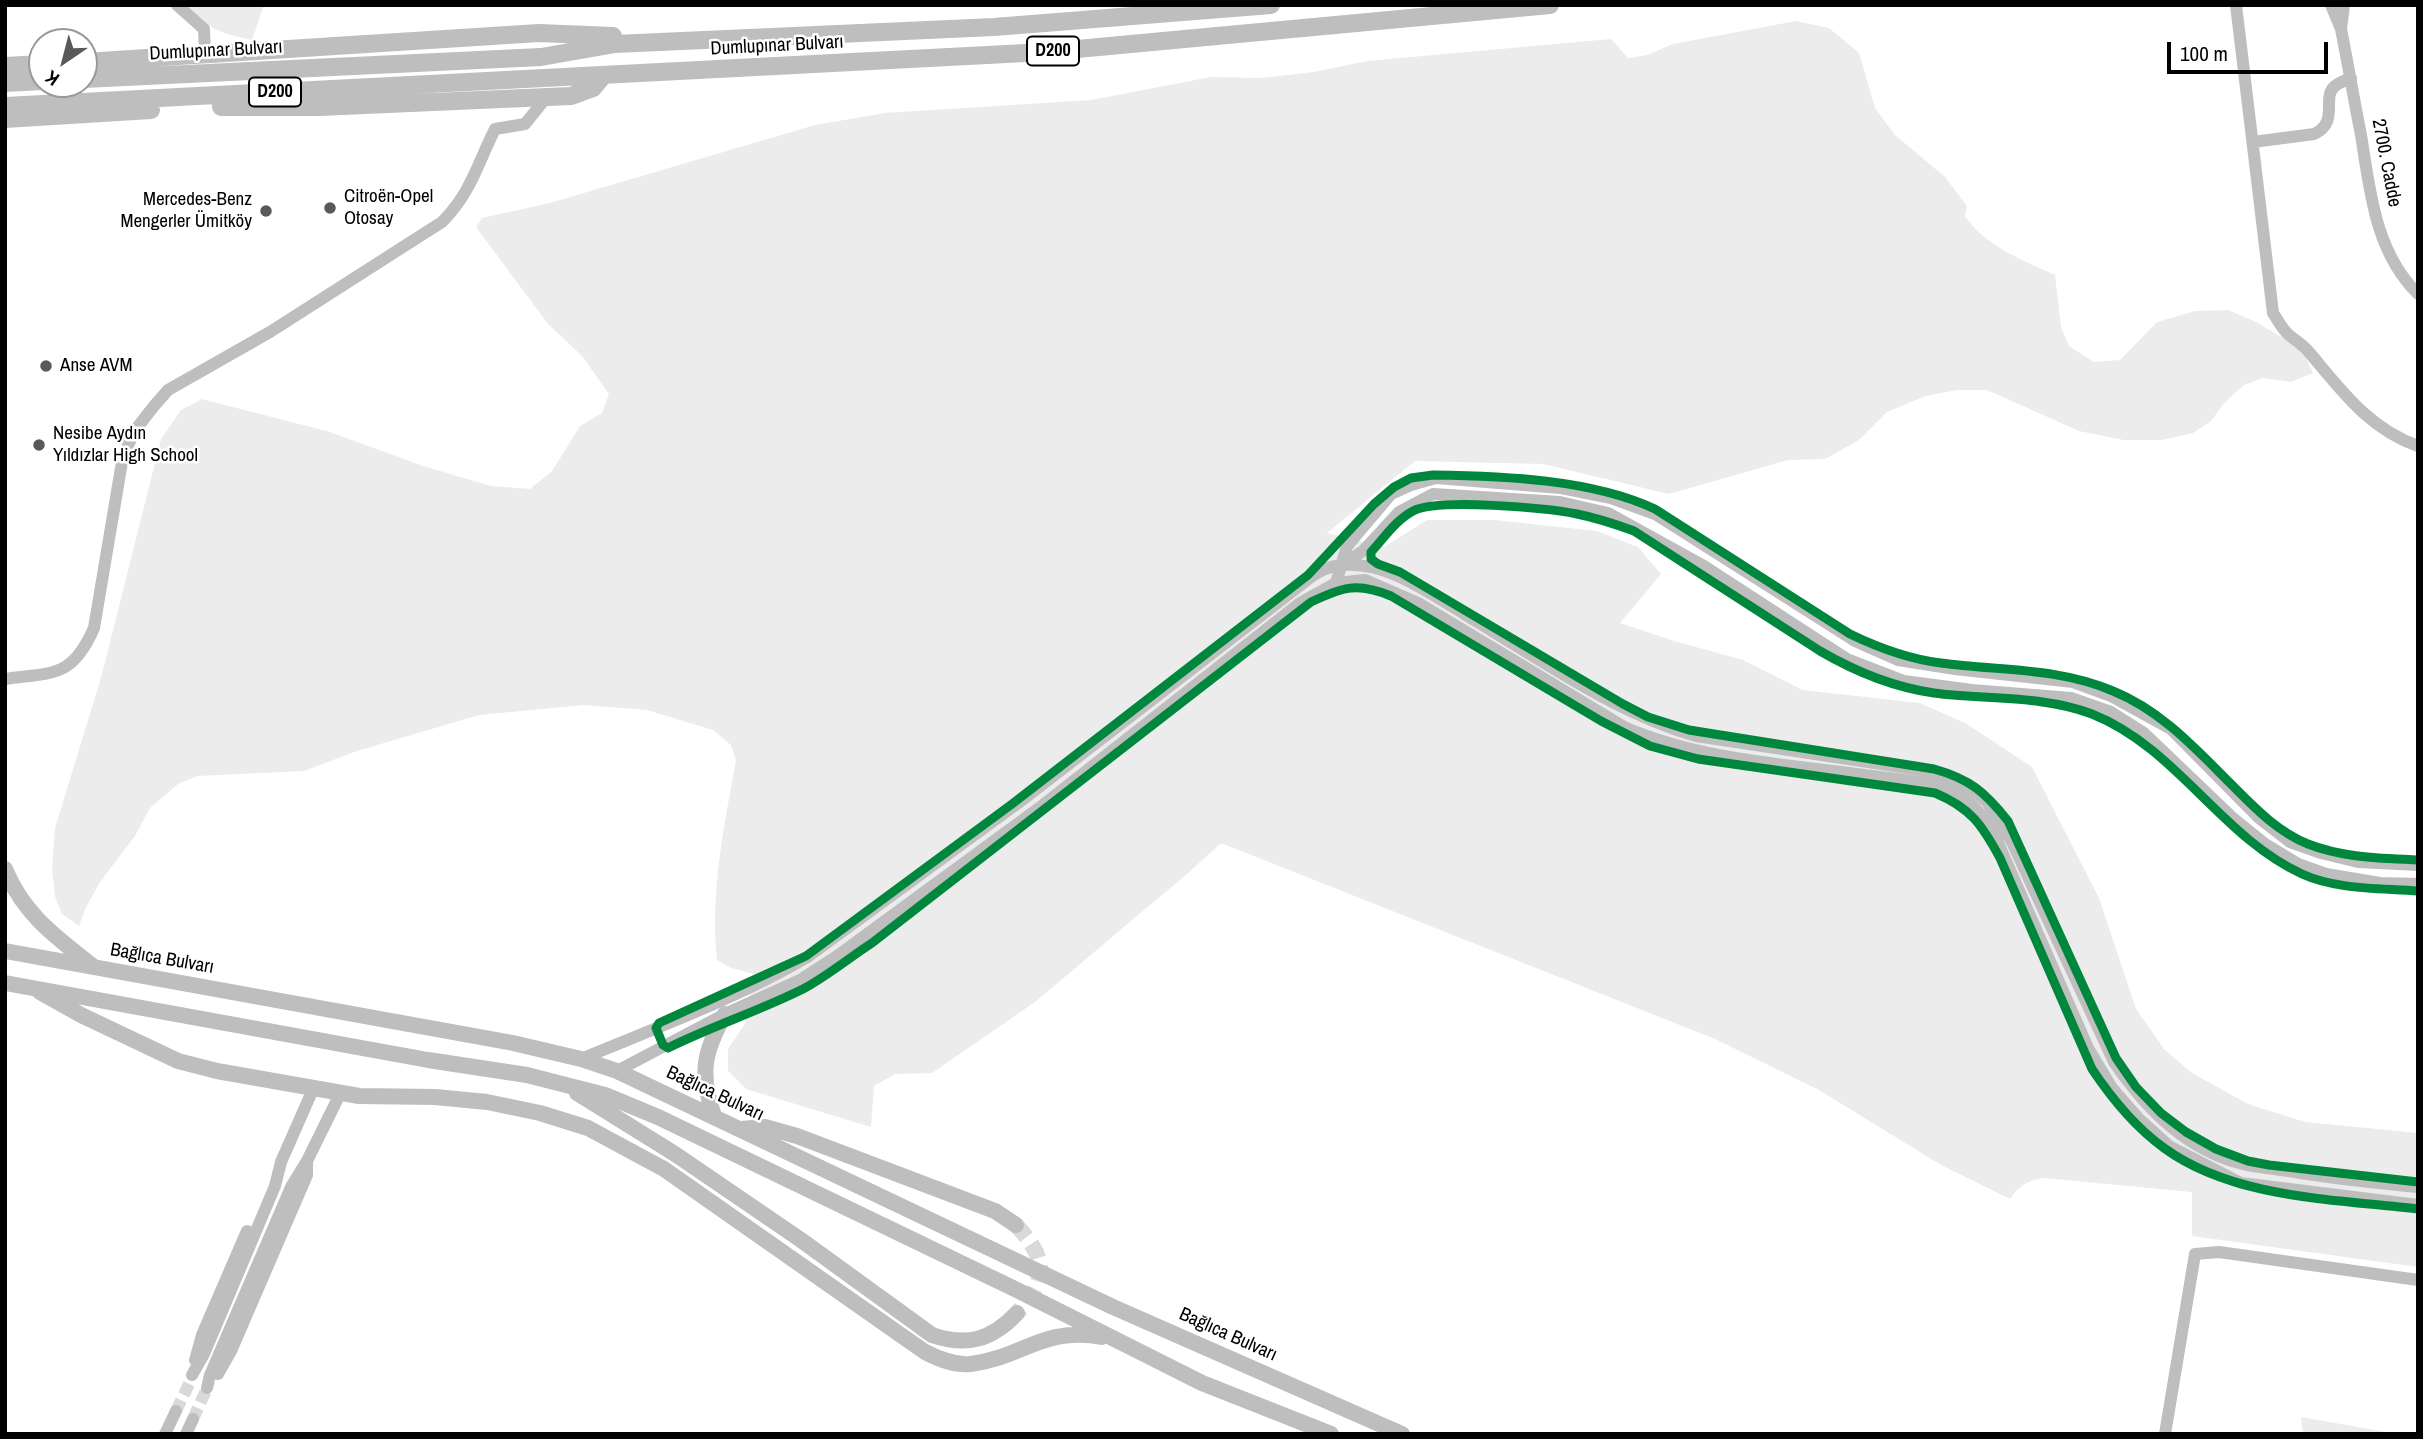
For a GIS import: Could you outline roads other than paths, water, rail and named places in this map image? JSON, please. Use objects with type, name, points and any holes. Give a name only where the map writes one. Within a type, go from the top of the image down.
[{"type":"highway","name":"Dumlupınar Bulvarı","points":[[98,78],[541,57],[615,44],[683,39],[994,27],[1271,5]]},
{"type":"highway","name":"Dumlupınar Bulvarı","points":[[5,106],[1045,52],[1550,5]]},
{"type":"highway","points":[[98,61],[539,33],[683,39]]},
{"type":"highway","points":[[5,66],[28,65]]},
{"type":"highway","points":[[5,119],[237,106],[319,107],[571,96],[593,88],[602,77]]},
{"type":"highway","points":[[5,83],[28,82]]},
{"type":"main road","name":"Bağlıca Bulvarı","points":[[5,869],[14,891],[40,924],[96,968],[513,1043],[581,1059],[617,1071],[1113,1307],[1402,1434]]},
{"type":"main road","points":[[5,951],[96,968]]},
{"type":"main road","points":[[5,982],[428,1060],[527,1074],[605,1095],[658,1117],[1202,1383],[1331,1434]]},
{"type":"main road","points":[[29,986],[81,1015],[178,1061],[218,1071],[359,1096],[461,1099],[514,1107],[588,1128],[664,1169],[937,1358],[971,1364],[988,1361],[1040,1340],[1066,1335],[1094,1335],[1120,1342]]},
{"type":"main road","points":[[714,1116],[707,1096],[705,1066],[711,1039],[725,1014]]},
{"type":"main road","points":[[561,1083],[675,1154],[801,1240],[932,1335],[951,1342],[970,1341],[993,1334],[1017,1313]]},
{"type":"main road","points":[[741,1129],[765,1127],[797,1136],[995,1210],[1016,1225]]},
{"type":"main road","points":[[625,1147],[675,1154]]},
{"type":"street","points":[[177,5],[204,29],[205,54]]},
{"type":"street","points":[[2236,5],[2273,313],[2286,332],[2308,350],[2325,374],[2361,412],[2402,440],[2418,446]]},
{"type":"street","name":"2700. Cadde","points":[[2331,5],[2341,29],[2381,236],[2401,275],[2418,295]]},
{"type":"street","name":"2700. Cadde","points":[[2341,29],[2344,5]]},
{"type":"street","points":[[2253,142],[2314,134],[2323,130],[2328,120],[2330,92],[2335,86],[2351,78]]},
{"type":"street","points":[[5,679],[53,672],[69,665],[83,652],[93,628],[122,456],[136,429],[168,390],[270,332],[442,222],[458,206],[478,170],[495,129],[525,124],[546,97]]},
{"type":"street","points":[[1336,583],[1347,546],[1391,494],[1411,485],[1436,478],[1561,488],[1612,498],[1655,514],[1855,640],[1898,660],[1955,670],[2073,682],[2111,696],[2171,729],[2259,818],[2290,842],[2358,862],[2418,865]]},
{"type":"street","points":[[1343,564],[1363,551],[1399,512],[1433,494],[1560,502],[1608,513],[1704,566],[1847,659],[1904,681],[2071,698],[2110,712],[2144,733],[2234,819],[2265,844],[2298,864],[2326,874],[2380,883],[2418,884]]},
{"type":"street","points":[[581,1059],[779,974],[809,956],[1021,801],[1305,581],[1320,570],[1343,564],[1373,568],[1419,587],[1624,709],[1662,726],[1696,736],[1921,770],[1960,782],[1987,802],[2012,842],[2114,1062],[2136,1095],[2161,1119],[2194,1143],[2215,1154],[2245,1164],[2341,1179],[2418,1187]]},
{"type":"street","points":[[617,1071],[725,1014],[800,979],[837,956],[1043,805],[1300,603],[1336,583],[1365,580],[1418,603],[1624,727],[1652,739],[1730,758],[1900,780],[1953,790],[1974,806],[1992,829],[2088,1048],[2112,1088],[2138,1118],[2169,1146],[2241,1182],[2418,1205]]},
{"type":"street","points":[[191,1378],[204,1354],[270,1178],[281,1161],[314,1087]]},
{"type":"street","points":[[256,1281],[290,1187],[307,1161],[341,1092]]},
{"type":"street","points":[[235,1269],[276,1181],[281,1161]]},
{"type":"street","points":[[207,1388],[210,1376],[307,1175],[307,1161]]},
{"type":"street","points":[[276,1181],[290,1187]]},
{"type":"street","points":[[2165,1434],[2194,1254],[2219,1252],[2418,1280]]},
{"type":"street","points":[[235,1269],[256,1281]]},
{"type":"street","points":[[165,1434],[176,1411]]},
{"type":"street","points":[[186,1434],[193,1419]]},
{"type":"tunnel","points":[[1016,1225],[1034,1248],[1040,1269],[1035,1290],[1017,1313]]},
{"type":"tunnel","points":[[176,1411],[190,1382]]},
{"type":"tunnel","points":[[193,1419],[207,1388]]},
{"type":"place","name":"Citroën-Opel Otosay","points":[[330,208]]},
{"type":"place","name":"Mercedes-Benz Mengerler Ümitköy","points":[[266,211]]},
{"type":"place","name":"Anse AVM","points":[[46,366]]},
{"type":"place","name":"Nesibe Aydın Yıldızlar High School","points":[[39,445]]}]
